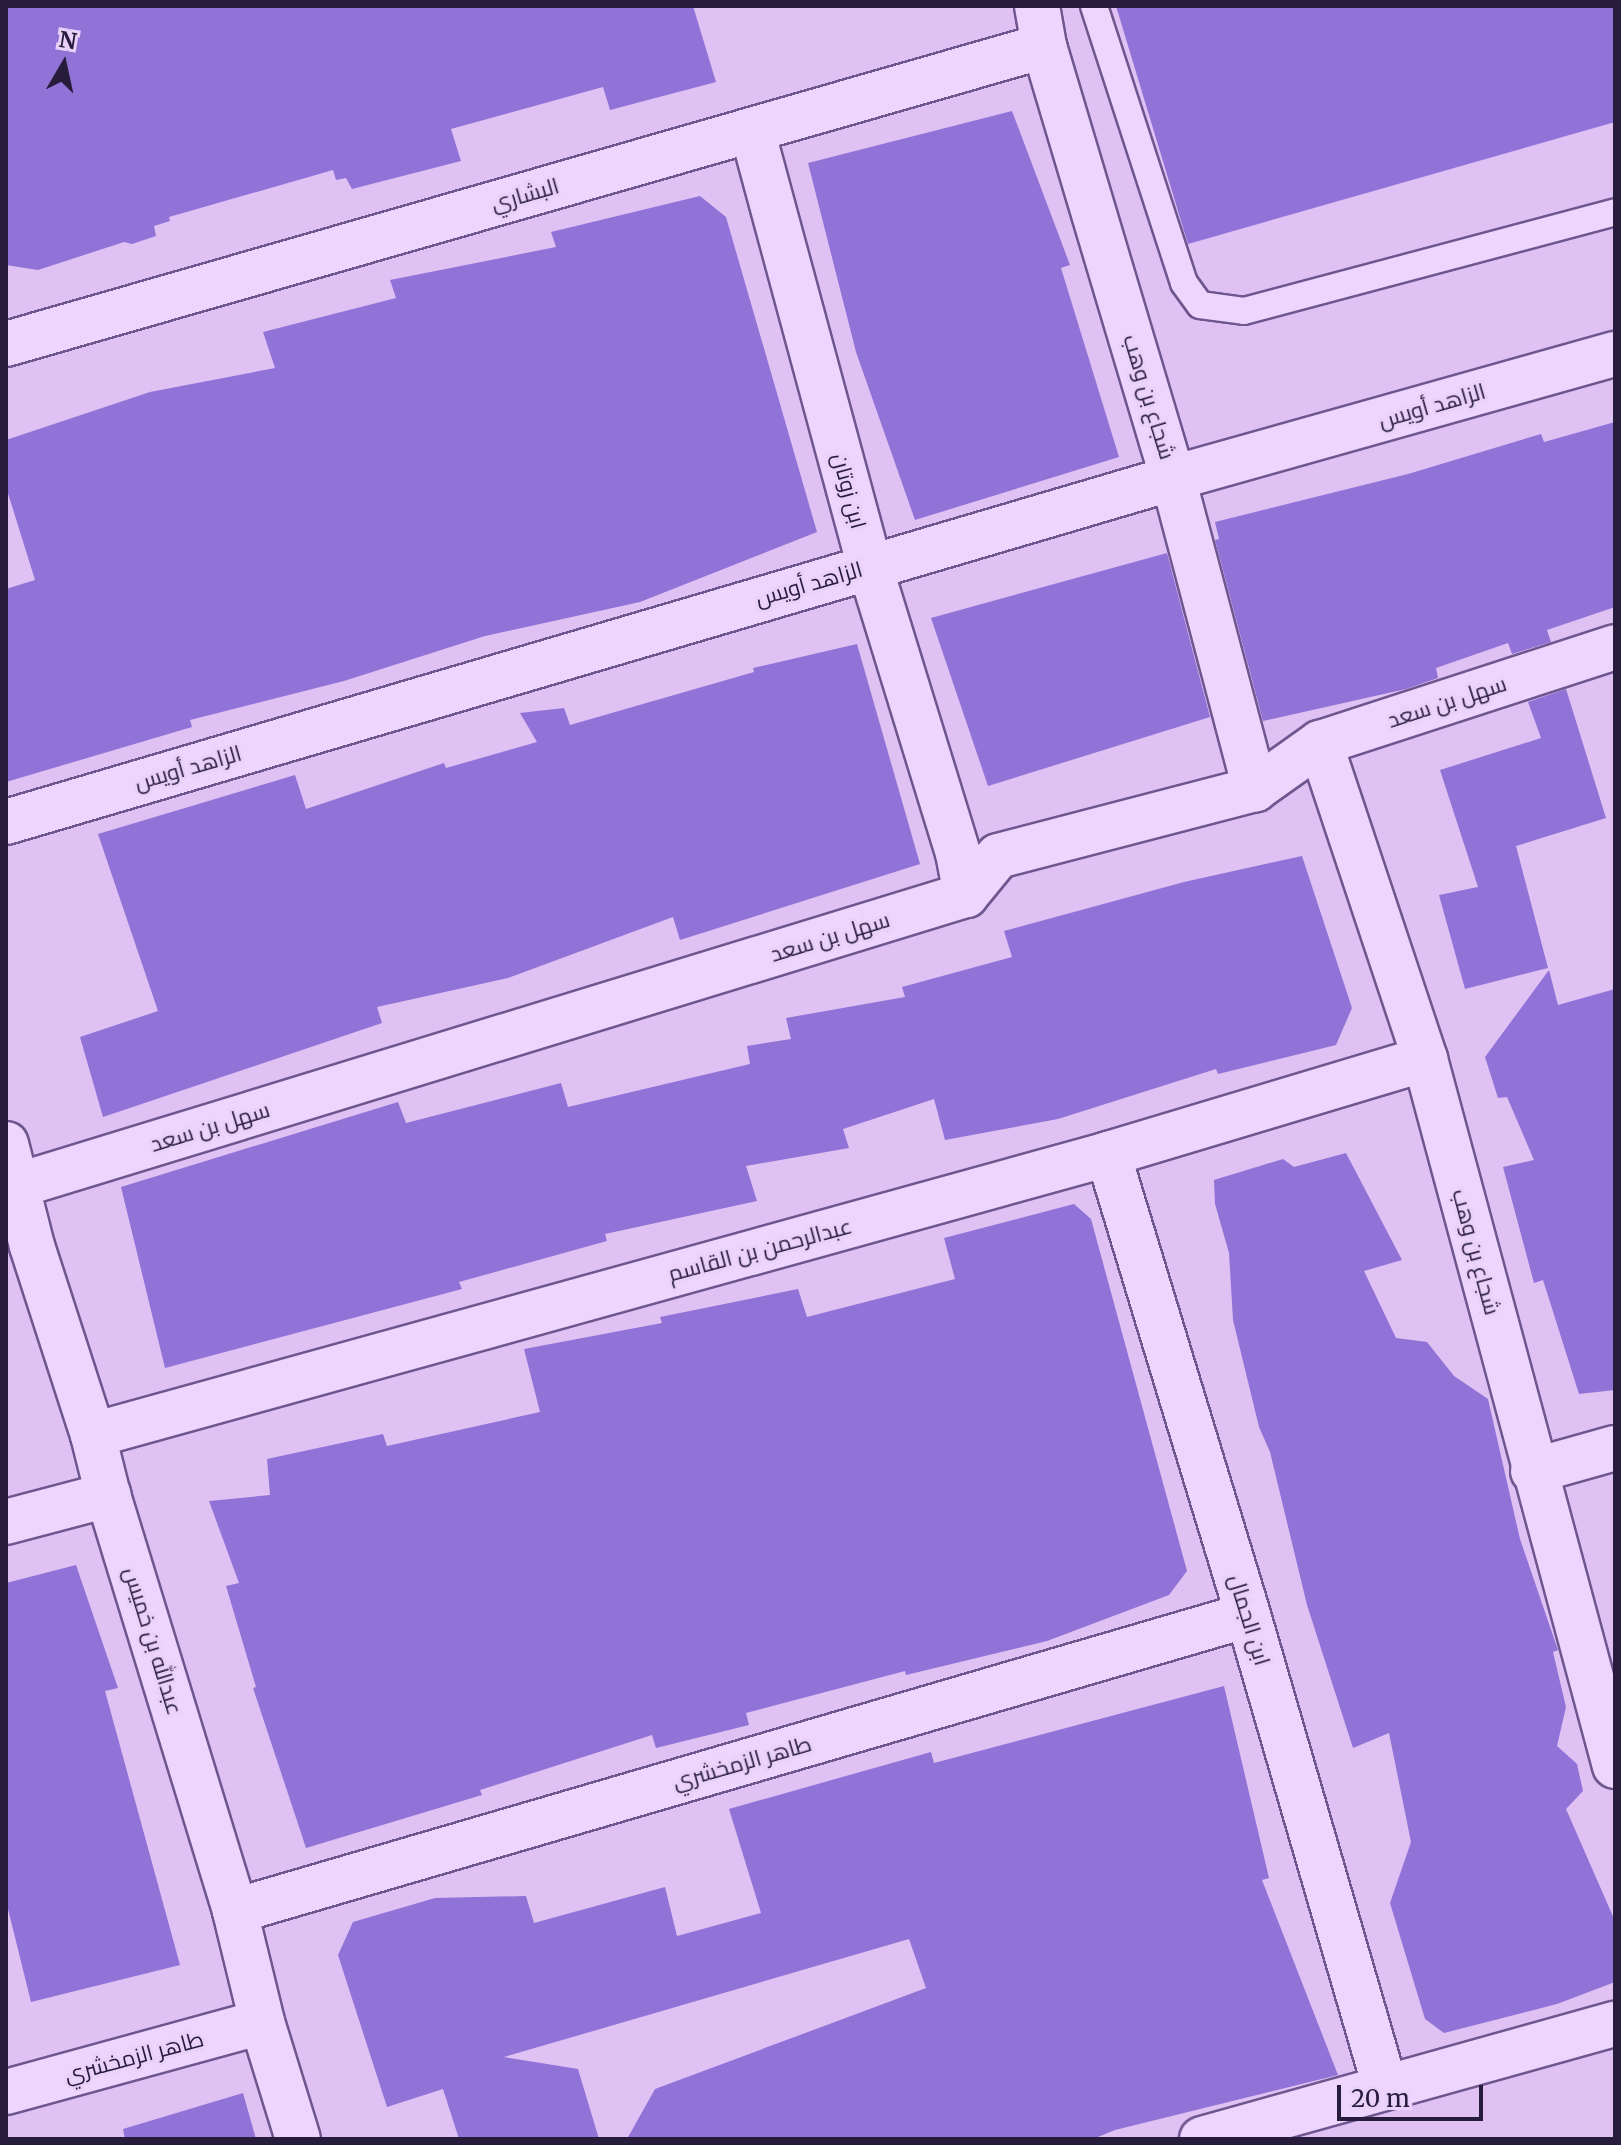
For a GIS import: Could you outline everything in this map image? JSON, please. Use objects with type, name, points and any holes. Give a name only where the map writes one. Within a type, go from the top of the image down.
[{"type":"street","name":"البشاري","points":[[6,344],[752,130],[1040,26]]},
{"type":"street","name":"شجاع بن وهب","points":[[1040,26],[1173,478],[1255,789]]},
{"type":"street","name":"ابن زوتان","points":[[752,130],[870,567],[958,853],[966,895]]},
{"type":"street","name":"الزاهد أويس","points":[[6,822],[1173,478],[1615,354]]},
{"type":"street","name":"سهل بن سعد","points":[[19,1185],[966,895],[998,856],[1255,789],[1320,743],[1612,660]]},
{"type":"street","name":"شجاع بن وهب","points":[[1320,743],[1425,1059],[1533,1471],[1615,1766]]},
{"type":"street","name":"عبدالرحمن بن القاسم","points":[[93,1435],[1108,1154],[1425,1059]]},
{"type":"street","name":"عبدالله بن خميس","points":[[6,1144],[19,1185],[19,1250],[93,1435],[108,1495],[235,1911],[262,2022],[298,2139]]},
{"type":"street","name":"ابن الجمال","points":[[1108,1154],[1248,1615],[1385,2087]]},
{"type":"street","points":[[1533,1471],[1615,1448]]},
{"type":"street","points":[[6,1522],[108,1495]]},
{"type":"street","name":"طاهر الزمخشري","points":[[235,1911],[1248,1615]]},
{"type":"street","name":"طاهر الزمخشري","points":[[6,2092],[262,2022]]},
{"type":"street","points":[[1202,2139],[1615,2024]]},
{"type":"lane","points":[[1094,6],[1184,283],[1200,305],[1244,311],[1615,212]]},
{"type":"building","points":[[6,6],[693,6],[716,82],[610,110],[603,87],[451,129],[461,161],[352,189],[346,178],[336,180],[333,170],[169,217],[170,221],[154,226],[156,236],[132,244],[124,242],[38,270],[6,265]]},
{"type":"building","points":[[1116,6],[1615,6],[1615,122],[1188,244]]},
{"type":"building","points":[[1012,111],[1070,265],[1061,268],[1119,457],[915,520],[856,352],[808,163]]},
{"type":"building","points":[[700,196],[726,217],[817,532],[640,602],[485,636],[344,681],[190,720],[192,727],[6,782],[6,589],[35,580],[6,487],[6,440],[150,392],[275,368],[263,332],[396,298],[390,280],[556,247],[551,232]]},
{"type":"building","points":[[1615,422],[1615,607],[1547,630],[1551,642],[1512,654],[1508,643],[1436,668],[1438,678],[1406,689],[1263,721],[1215,540],[1219,539],[1215,522],[1408,474],[1541,434],[1544,442]]},
{"type":"building","points":[[1167,553],[1210,717],[988,786],[931,618]]},
{"type":"building","points":[[857,644],[920,864],[680,940],[673,917],[508,978],[377,1007],[382,1023],[103,1117],[80,1037],[158,1011],[98,834],[295,775],[306,809],[444,763],[446,768],[537,742],[520,713],[564,708],[570,725],[754,672],[753,668]]},
{"type":"building","points":[[1566,689],[1606,818],[1516,846],[1548,968],[1465,989],[1439,895],[1478,887],[1440,770],[1541,738],[1528,702]]},
{"type":"building","points":[[1302,856],[1352,1008],[1336,1045],[1218,1074],[1216,1069],[1058,1119],[945,1140],[934,1099],[843,1129],[849,1148],[746,1166],[757,1201],[605,1234],[607,1241],[459,1282],[462,1289],[165,1368],[121,1187],[398,1102],[406,1123],[561,1083],[568,1107],[750,1064],[747,1046],[791,1039],[786,1018],[905,997],[902,987],[1012,957],[1004,931],[1184,882]]},
{"type":"building","points":[[1549,970],[1558,1005],[1615,989],[1615,1390],[1579,1394],[1543,1280],[1534,1283],[1503,1167],[1534,1160],[1507,1097],[1498,1098],[1485,1057]]},
{"type":"building","points":[[1346,1153],[1402,1260],[1364,1271],[1396,1338],[1427,1342],[1454,1376],[1488,1399],[1520,1539],[1558,1650],[1553,1652],[1566,1707],[1557,1746],[1577,1764],[1583,1791],[1566,1809],[1615,1921],[1615,1982],[1557,2004],[1444,2033],[1425,2019],[1390,1903],[1411,1842],[1389,1733],[1353,1748],[1307,1605],[1270,1452],[1259,1427],[1233,1320],[1229,1253],[1215,1204],[1214,1180],[1283,1159],[1294,1167]]},
{"type":"building","points":[[1074,1204],[1091,1219],[1187,1571],[1169,1595],[1047,1641],[906,1675],[905,1671],[746,1713],[749,1725],[656,1748],[652,1735],[480,1790],[482,1795],[306,1848],[253,1688],[256,1687],[226,1586],[239,1583],[209,1501],[270,1495],[267,1459],[383,1434],[387,1446],[540,1412],[524,1349],[662,1323],[660,1317],[798,1289],[807,1317],[955,1279],[944,1238]]},
{"type":"building","points":[[76,1565],[118,1688],[105,1691],[180,1965],[31,2002],[6,1901],[6,1583]]},
{"type":"building","points":[[1224,1686],[1269,1878],[1262,1880],[1338,2075],[1115,2130],[1093,2139],[627,2139],[655,2089],[926,1988],[909,1939],[504,2057],[578,2069],[599,2139],[459,2139],[443,2089],[387,2107],[338,1955],[353,1922],[435,1898],[526,1896],[534,1923],[665,1887],[677,1936],[761,1913],[729,1809],[931,1752],[934,1763]]},
{"type":"building","points":[[243,2093],[256,2139],[125,2139],[123,2129]]}]
